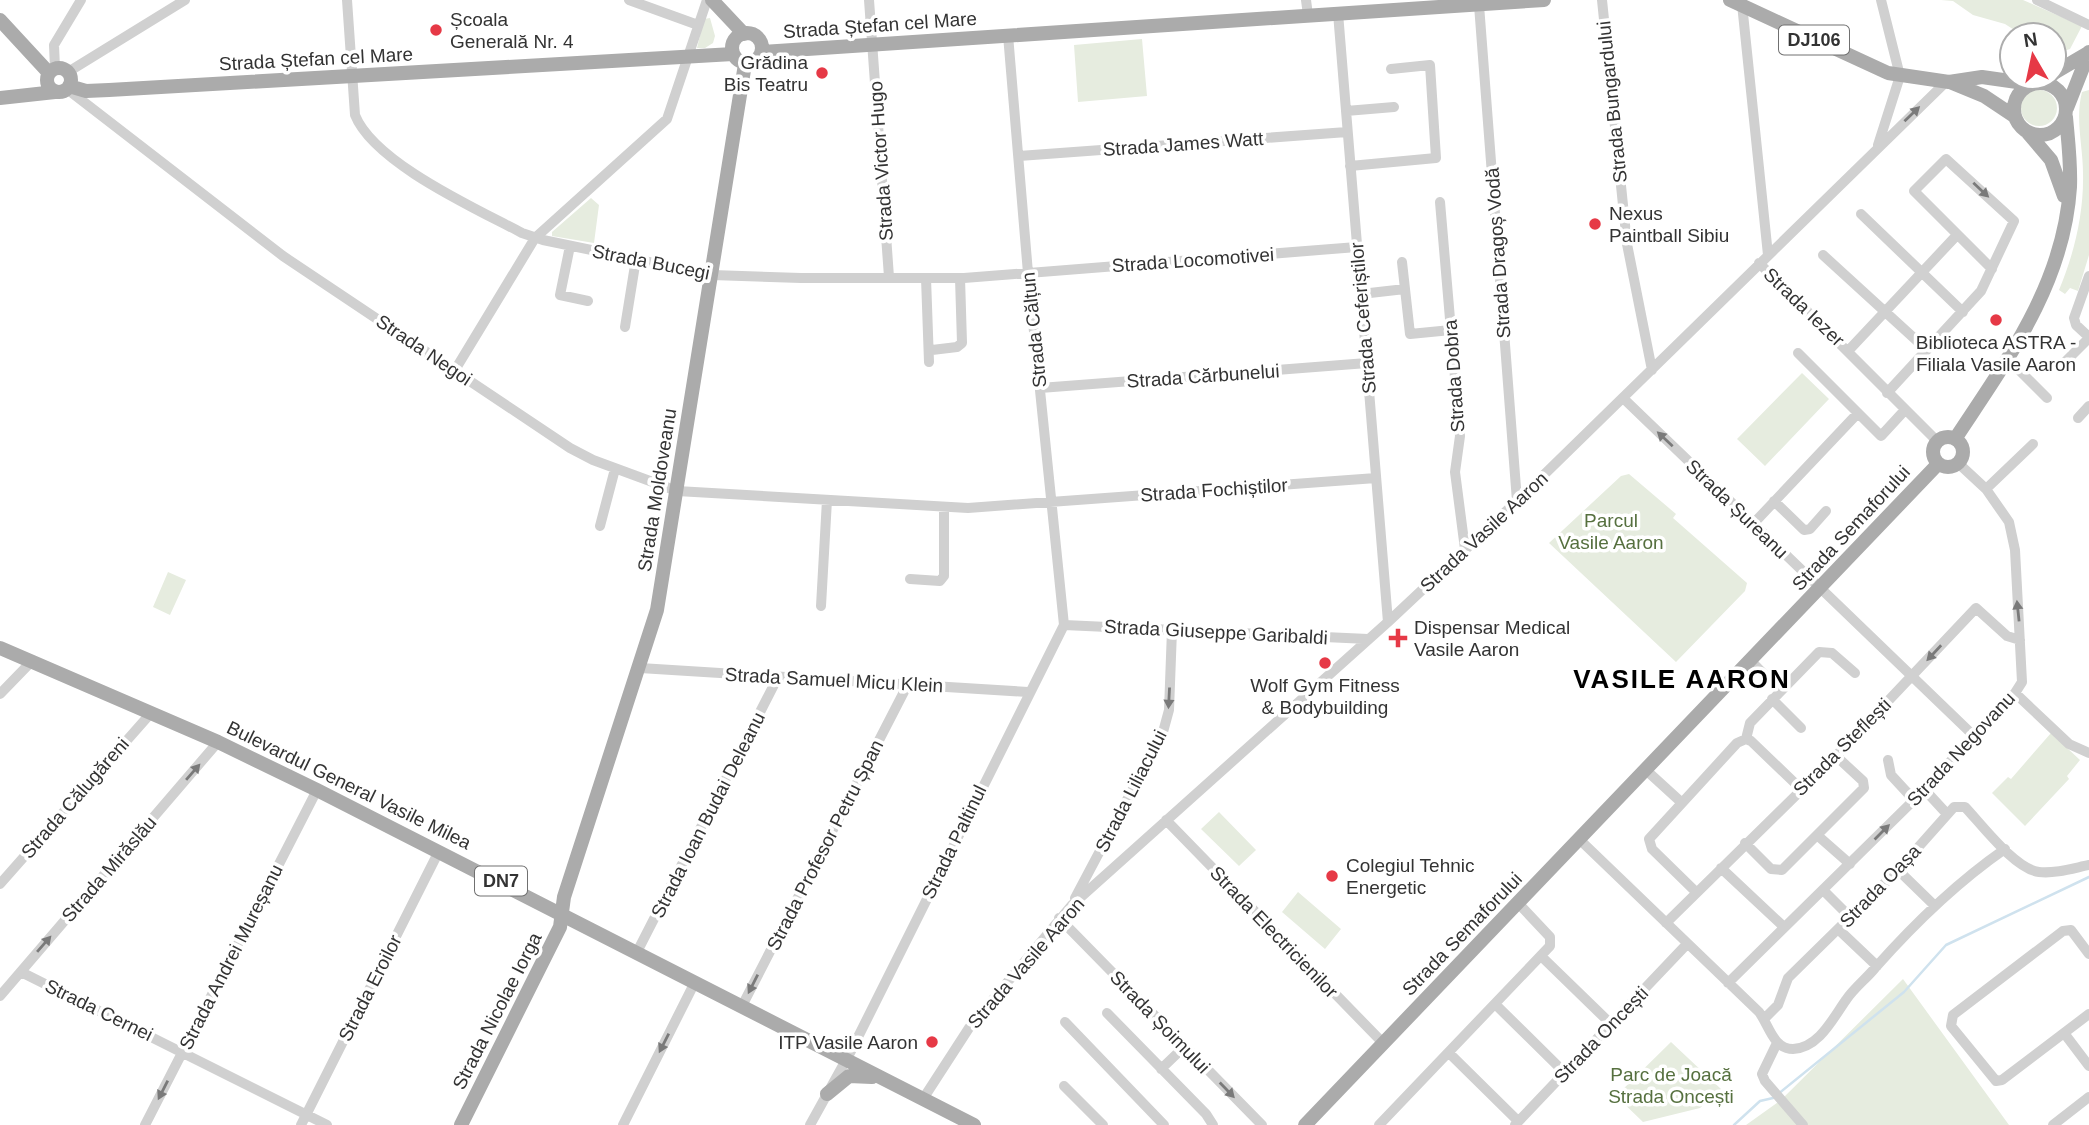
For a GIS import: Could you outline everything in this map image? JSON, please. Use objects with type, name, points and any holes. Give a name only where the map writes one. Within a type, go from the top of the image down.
[{"type":"main road","points":[[712,0],[744,34],[760,40],[762,52],[756,61],[739,59],[734,40],[744,34]]},
{"type":"main road","name":"Strada Ștefan cel Mare","points":[[762,52],[1008,35],[1307,8],[1338,13],[1544,0]]},
{"type":"main road","name":"DJ106","points":[[1736,2],[1761,6],[1858,62],[1900,76],[1948,81],[1998,78]]},
{"type":"main road","points":[[0,20],[60,80]]},
{"type":"main road","points":[[2068,65],[2089,52]]},
{"type":"main road","points":[[2026,132],[2042,136],[2050,134],[2066,112],[2083,79],[2089,52]]},
{"type":"main road","name":"Strada Ștefan cel Mare","points":[[0,99],[60,80],[86,91],[688,57],[739,59]]},
{"type":"main road","name":"Strada Moldoveanu","points":[[562,912],[657,610],[712,275],[739,59]]},
{"type":"main road","name":"DJ106","points":[[1948,81],[1984,96],[2014,116],[2026,132]]},
{"type":"main road","points":[[2014,116],[2018,93],[2022,91]]},
{"type":"main road","name":"DJ106","points":[[2058,91],[2065,100],[2066,112]]},
{"type":"main road","points":[[1955,439],[2038,306],[2059,253],[2067,211],[2070,172],[2066,112]]},
{"type":"main road","points":[[2026,132],[2042,148],[2059,173],[2067,211]]},
{"type":"main road","points":[[1937,441],[1946,437],[1955,439],[1963,451],[1958,463]]},
{"type":"main road","name":"Strada Semaforului","points":[[1937,441],[1932,453],[1938,464],[1948,467],[1958,463]]},
{"type":"main road","name":"Strada Semaforului","points":[[1305,1125],[1647,771],[1938,464]]},
{"type":"main road","name":"Bulevardul General Vasile Milea","points":[[0,648],[218,743],[317,790],[562,912],[974,1125]]},
{"type":"main road","name":"Strada Nicolae Iorga","points":[[461,1125],[560,927],[562,912]]},
{"type":"main road","points":[[827,1094],[849,1076],[861,1075],[884,1080]]},
{"type":"street","points":[[80,0],[54,45],[60,80],[185,0]]},
{"type":"street","name":"Strada Bucegi","points":[[347,0],[358,123],[402,166],[535,238],[712,275],[960,278],[1028,273]]},
{"type":"street","points":[[629,0],[698,25]]},
{"type":"street","points":[[455,370],[535,238],[667,119],[707,0]]},
{"type":"street","name":"Strada Victor Hugo","points":[[869,0],[889,278]]},
{"type":"street","name":"Strada Bungardului","points":[[1602,0],[1627,244],[1652,370]]},
{"type":"street","points":[[1881,0],[1900,76]]},
{"type":"street","points":[[2037,0],[2089,25]]},
{"type":"street","points":[[1736,2],[1768,255]]},
{"type":"street","name":"Strada Dragoș Vodă","points":[[1479,5],[1517,501]]},
{"type":"street","name":"Strada Ceferiștilor","points":[[1338,13],[1388,622]]},
{"type":"street","name":"Strada Călțun","points":[[1008,35],[1028,273],[1064,625]]},
{"type":"street","points":[[29,51],[54,45]]},
{"type":"street","points":[[1350,166],[1436,158],[1430,65],[1391,69]]},
{"type":"street","name":"Strada Vasile Aaron","points":[[1877,148],[1900,76]]},
{"type":"street","name":"Strada Negoi","points":[[60,80],[283,256],[580,454],[677,491],[981,509],[1052,502]]},
{"type":"street","name":"Strada Vasile Aaron","points":[[923,1099],[970,1028],[1072,905],[1465,550],[1948,81]]},
{"type":"street","points":[[1346,111],[1394,107]]},
{"type":"street","name":"Strada James Watt","points":[[1019,156],[1348,132]]},
{"type":"street","points":[[1887,393],[1981,291],[1992,269],[2014,221],[1949,160],[1944,160],[1914,191],[1992,269]]},
{"type":"street","name":"Strada Dobra","points":[[1440,202],[1460,436],[1455,472],[1465,550]]},
{"type":"street","points":[[1861,214],[1964,312]]},
{"type":"street","name":"Strada Iezer","points":[[1849,350],[1957,235]]},
{"type":"street","points":[[570,246],[560,295],[588,301]]},
{"type":"street","name":"Strada Locomotivei","points":[[1028,273],[1357,247]]},
{"type":"street","points":[[1824,254],[1927,350]]},
{"type":"street","points":[[625,327],[636,259]]},
{"type":"street","points":[[1402,262],[1410,334],[1451,330]]},
{"type":"street","name":"Strada Iezer","points":[[1759,263],[1849,350],[1904,411],[1937,441]]},
{"type":"street","points":[[2062,365],[2089,337],[2076,325],[2074,318],[2089,275]]},
{"type":"street","points":[[926,278],[929,362]]},
{"type":"street","points":[[932,350],[957,347],[962,343],[960,278]]},
{"type":"street","points":[[1361,294],[1405,289]]},
{"type":"street","points":[[1798,353],[1881,436],[1904,411]]},
{"type":"street","name":"Strada Cărbunelui","points":[[1040,388],[1367,363]]},
{"type":"street","points":[[2016,367],[2047,398]]},
{"type":"street","name":"Strada Șureanu","points":[[1623,398],[1973,736]]},
{"type":"street","points":[[2078,418],[2089,407]]},
{"type":"street","points":[[1753,524],[1858,413]]},
{"type":"street","points":[[1986,489],[2033,444]]},
{"type":"street","name":"Strada Negovanu","points":[[1728,983],[1914,800],[2015,693],[2023,676],[2011,528],[1986,489],[1958,463]]},
{"type":"street","points":[[600,526],[615,468]]},
{"type":"street","name":"Strada Fochiștilor","points":[[1052,502],[1376,478]]},
{"type":"street","points":[[821,606],[827,500]]},
{"type":"street","points":[[1774,502],[1804,530],[1810,529],[1826,511]]},
{"type":"street","points":[[910,579],[940,581],[944,576],[944,507]]},
{"type":"street","name":"Strada Steflești","points":[[1666,923],[1836,756],[1976,608],[2007,636],[2020,640]]},
{"type":"street","name":"Strada Giuseppe Garibaldi","points":[[1064,625],[1368,639]]},
{"type":"street","name":"Strada Paltinul","points":[[810,1125],[1064,625]]},
{"type":"street","name":"Strada Liliacului","points":[[1072,905],[1163,732],[1169,710],[1172,630]]},
{"type":"street","points":[[1746,739],[1750,723],[1823,650],[1832,653],[1855,673]]},
{"type":"street","points":[[1751,660],[1801,728]]},
{"type":"street","points":[[0,694],[31,662]]},
{"type":"street","name":"Strada Samuel Micu Klein","points":[[640,668],[1028,692]]},
{"type":"street","name":"Strada Ioan Budai Deleanu","points":[[638,952],[778,677]]},
{"type":"street","name":"Strada Profesor Petru Șpan","points":[[741,1006],[908,684]]},
{"type":"street","points":[[2015,693],[2069,744],[2089,753]]},
{"type":"street","name":"Strada Călugăreni","points":[[0,884],[151,713]]},
{"type":"street","points":[[1746,739],[1801,789]]},
{"type":"street","points":[[1696,892],[1650,844],[1652,834],[1737,743],[1746,739]]},
{"type":"street","name":"Strada Mirăslău","points":[[0,996],[218,743]]},
{"type":"street","points":[[1745,843],[1771,869],[1782,870],[1864,788],[1863,781],[1836,756]]},
{"type":"street","points":[[1888,760],[1891,775],[1914,800]]},
{"type":"street","points":[[1647,771],[1681,803]]},
{"type":"street","points":[[1924,789],[1947,814],[1954,807],[1965,807],[2018,863],[2041,873],[2089,865]]},
{"type":"street","name":"Strada Andrei Mureșanu","points":[[145,1125],[317,790]]},
{"type":"street","name":"Strada Oașa","points":[[1764,1020],[1778,1005],[1788,978],[1898,870],[1947,814]]},
{"type":"street","name":"Strada Electricienilor","points":[[1166,820],[1383,1043]]},
{"type":"street","points":[[1817,835],[1850,863]]},
{"type":"street","points":[[1580,840],[1764,1020],[1777,1043],[1796,1049],[1810,1044],[1827,1028],[1848,996],[1913,926],[2005,849]]},
{"type":"street","name":"Strada Eroilor","points":[[301,1125],[439,851]]},
{"type":"street","points":[[1721,868],[1784,927]]},
{"type":"street","points":[[1898,870],[1935,906]]},
{"type":"street","points":[[1823,890],[1850,917]]},
{"type":"street","points":[[1379,1125],[1550,946],[1550,937],[1519,904]]},
{"type":"street","name":"Strada Șoimului","points":[[1059,918],[1262,1125]]},
{"type":"street","points":[[1838,929],[1877,966]]},
{"type":"street","points":[[2089,954],[2071,930],[2063,930],[1950,1020],[1951,1026],[1996,1081],[2002,1080],[2089,1014]]},
{"type":"street","name":"Strada Oncești","points":[[1516,1123],[1687,944]]},
{"type":"street","points":[[1541,956],[1611,1024]]},
{"type":"street","name":"Strada Cernei","points":[[21,972],[327,1125]]},
{"type":"street","points":[[623,1125],[695,982]]},
{"type":"street","points":[[1495,1004],[1565,1073]]},
{"type":"street","name":"Strada Șoimului","points":[[1107,1013],[1206,1114],[1213,1125]]},
{"type":"street","points":[[1065,1022],[1164,1125]]},
{"type":"street","points":[[2064,1033],[2089,1066]]},
{"type":"street","points":[[1777,1043],[1762,1074],[1802,1125]]},
{"type":"street","points":[[1161,1069],[1185,1046]]},
{"type":"street","points":[[1448,1053],[1516,1123]]},
{"type":"street","points":[[1064,1086],[1103,1125]]},
{"type":"street","points":[[2061,1123],[2089,1097]]},
{"type":"green space","points":[[1941,0],[2023,0],[2082,26],[2068,50],[2068,21],[1998,22],[1973,15],[1953,1]]},
{"type":"green space","points":[[710,18],[715,36],[713,43],[705,48],[697,48],[704,19]]},
{"type":"green space","points":[[1142,39],[1147,96],[1078,102],[1074,45]]},
{"type":"green space","points":[[2089,90],[2089,255],[2078,291],[2070,288],[2065,294],[2059,290],[2073,248],[2082,204],[2080,102],[2082,92]]},
{"type":"green space","points":[[2032,92],[2046,92],[2055,101],[2055,115],[2046,124],[2032,124],[2023,115],[2023,101]]},
{"type":"green space","points":[[591,198],[599,205],[594,243],[552,236],[552,232]]},
{"type":"green space","points":[[1802,373],[1829,399],[1765,466],[1737,439]]},
{"type":"green space","name":"Parcul Vasile Aaron","points":[[1629,474],[1676,514],[1673,518],[1747,583],[1745,591],[1676,662],[1549,543],[1621,476]]},
{"type":"green space","points":[[168,572],[186,580],[170,615],[153,607]]},
{"type":"green space","points":[[2051,733],[2080,760],[2067,776],[2069,779],[2025,826],[1992,793],[2008,777],[2011,779]]},
{"type":"green space","points":[[1219,812],[1256,850],[1239,866],[1201,829]]},
{"type":"green space","points":[[1298,892],[1341,929],[1325,949],[1282,912]]},
{"type":"green space","points":[[1903,979],[2009,1125],[1746,1125],[1781,1100]]},
{"type":"green space","name":"Parc de Joacă Strada Oncești","points":[[1671,1042],[1721,1089],[1700,1108],[1643,1122],[1616,1096]]},
{"type":"waterway","points":[[1778,1094],[1904,992],[1946,945],[2089,877]]},
{"type":"waterway","points":[[1734,1125],[1760,1101],[1773,1098]]},
{"type":"place","name":"Școala Generală Nr. 4","points":[[436,30]]},
{"type":"place","name":"Grădina Bis Teatru","points":[[822,73]]},
{"type":"place","name":"Nexus Paintball Sibiu","points":[[1595,224]]},
{"type":"place","name":"Biblioteca ASTRA - Filiala Vasile Aaron","points":[[1996,320]]},
{"type":"place","name":"Dispensar Medical Vasile Aaron","points":[[1398,638]]},
{"type":"place","name":"Wolf Gym Fitness & Bodybuilding","points":[[1325,663]]},
{"type":"place","name":"Colegiul Tehnic Energetic","points":[[1332,876]]},
{"type":"place","name":"ITP Vasile Aaron","points":[[932,1042]]},
{"type":"district","name":"VASILE AARON","points":[[1682,679]]}]
